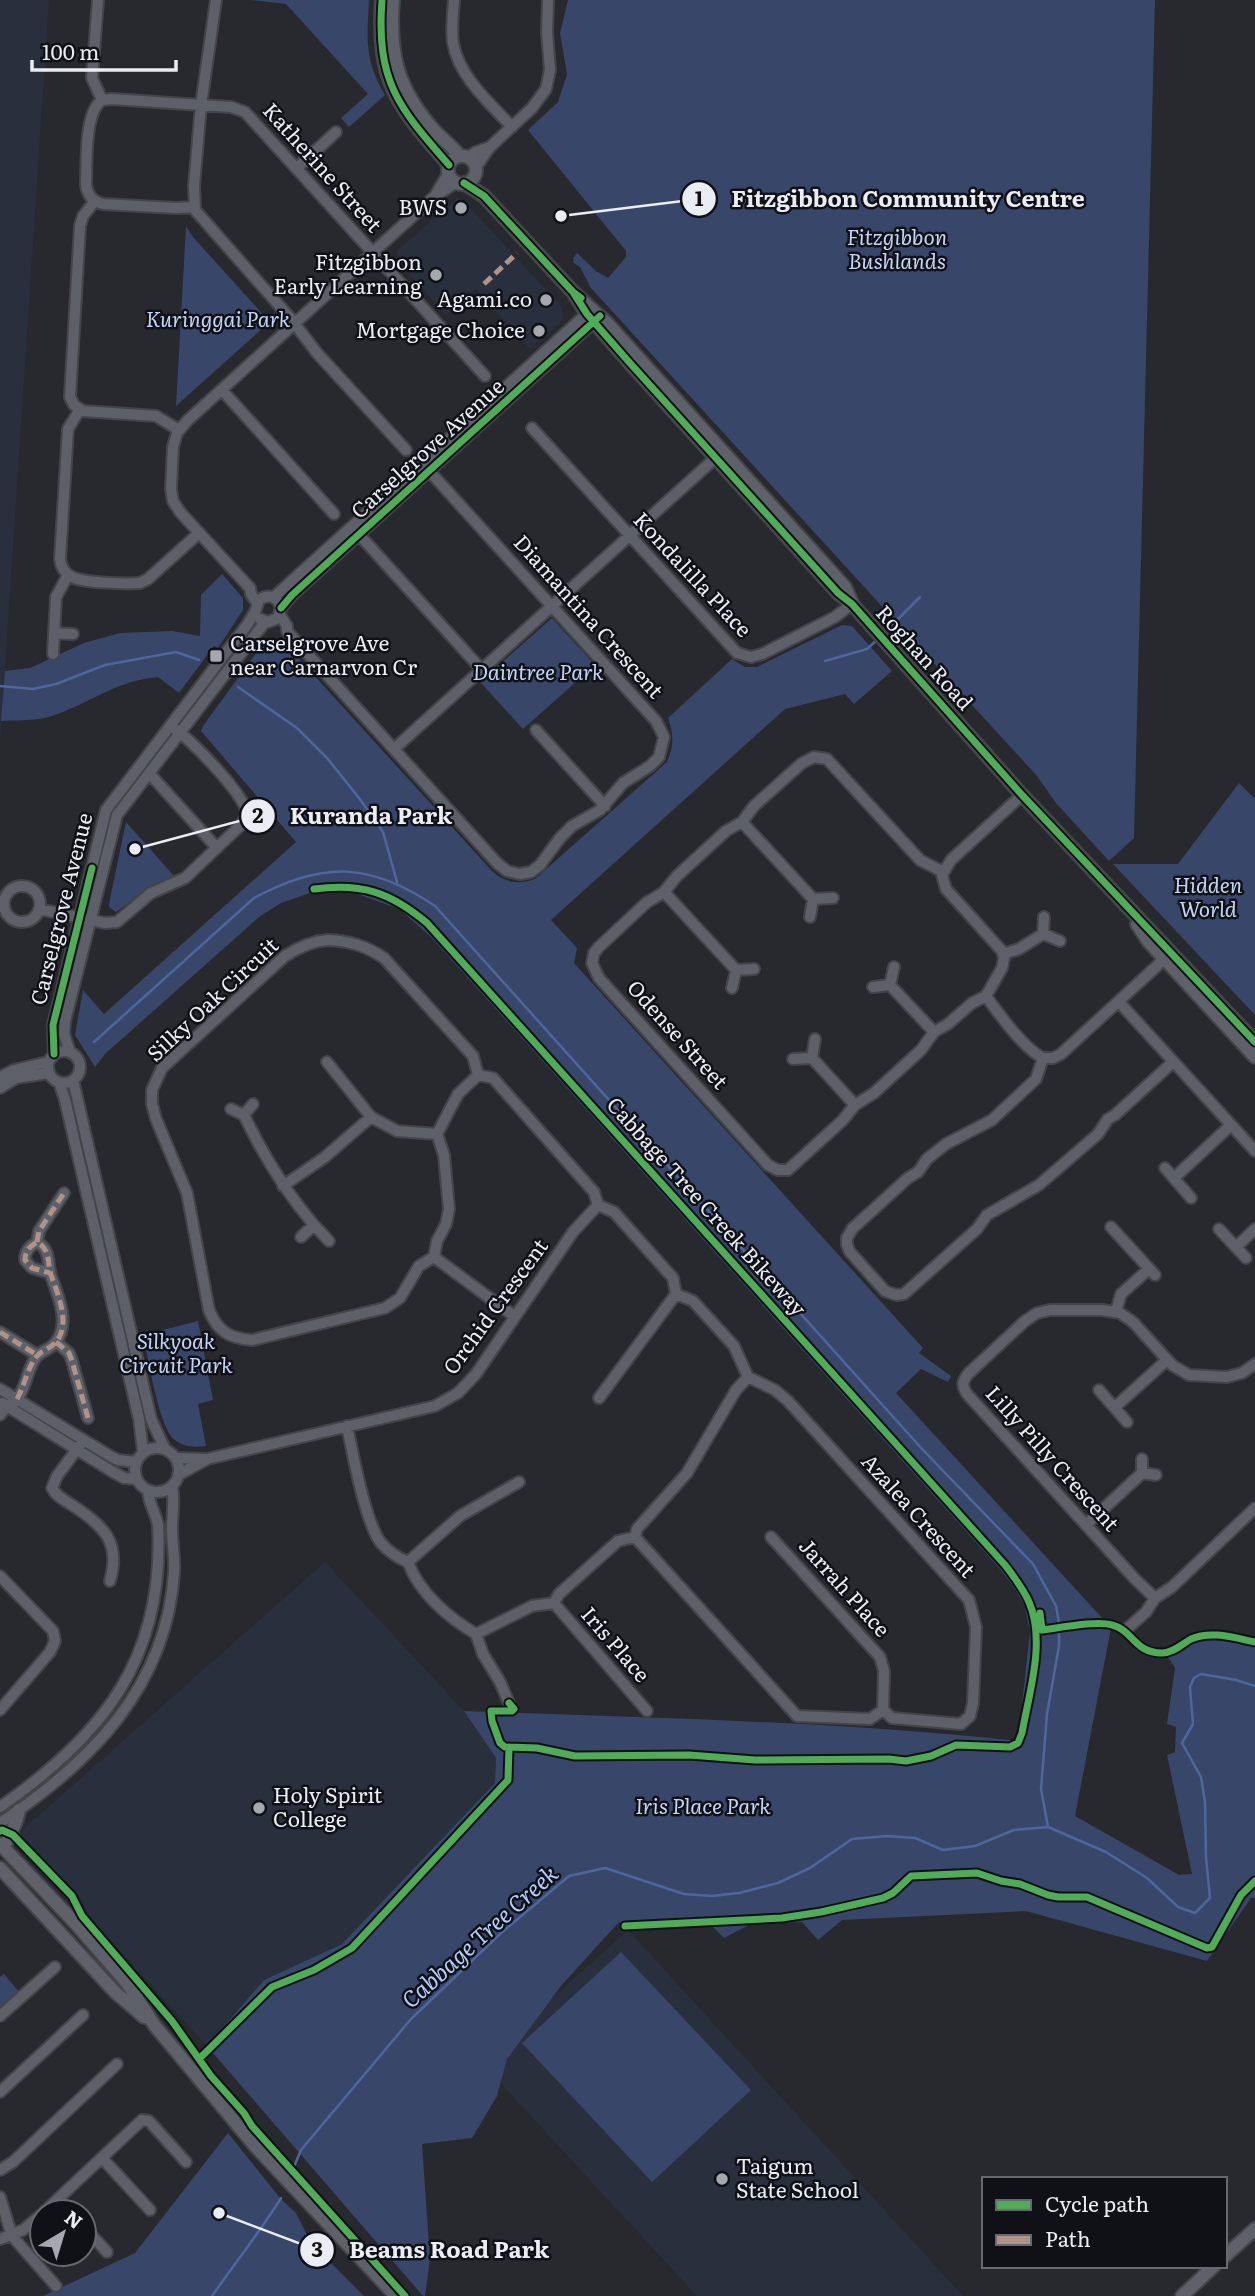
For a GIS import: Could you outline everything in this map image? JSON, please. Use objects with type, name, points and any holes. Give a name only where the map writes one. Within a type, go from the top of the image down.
[{"type":"main road","points":[[382,0],[381,49],[392,89],[412,123],[462,170]]},
{"type":"main road","points":[[393,0],[393,51],[405,90],[462,170]]},
{"type":"main road","name":"Roghan Road","points":[[462,170],[720,454],[838,593],[852,604],[1022,795],[1122,901],[1148,941],[1167,954],[1255,1042]]},
{"type":"main road","name":"Roghan Road","points":[[1167,954],[1255,1057]]},
{"type":"main road","points":[[19,1810],[18,1822],[2,1846],[127,1983],[155,2026],[255,2146],[391,2292]]},
{"type":"main road","points":[[0,1868],[116,1992],[155,2026]]},
{"type":"main road","points":[[1227,2254],[1255,2229]]},
{"type":"main road","points":[[1182,2296],[1212,2268]]},
{"type":"street","points":[[98,0],[92,78],[102,100],[95,106],[90,118],[86,184],[88,192],[94,201],[103,204],[176,208],[194,206]]},
{"type":"street","points":[[216,0],[201,105],[194,206],[202,219],[295,323],[317,353],[406,450]]},
{"type":"street","points":[[454,0],[453,43],[459,62],[467,76],[512,127]]},
{"type":"street","points":[[263,602],[259,618],[275,617],[279,602],[263,602],[177,507],[172,495],[173,447],[179,430],[538,101],[550,70],[548,0]]},
{"type":"street","name":"Katherine Street","points":[[102,100],[237,108],[245,112],[485,376]]},
{"type":"street","points":[[297,168],[336,132]]},
{"type":"street","points":[[94,201],[82,219],[79,240],[69,393],[71,401],[79,409],[90,412],[156,416],[179,430]]},
{"type":"street","name":"Carselgrove Avenue","points":[[50,1063],[52,1030],[117,815],[292,595],[356,531],[593,315]]},
{"type":"street","points":[[222,390],[334,514]]},
{"type":"street","points":[[79,409],[68,429],[60,559],[61,566],[68,575],[79,579],[111,582],[145,581],[199,533]]},
{"type":"street","name":"Kondalilla Place","points":[[532,428],[741,655],[751,657],[762,654],[835,617],[852,604]]},
{"type":"street","points":[[394,749],[720,454]]},
{"type":"street","name":"Diamantina Crescent","points":[[275,617],[286,626],[287,631],[497,863],[513,873],[536,869],[572,826],[605,806],[623,783],[650,766],[659,757],[664,745],[663,733],[656,721],[426,467]]},
{"type":"street","points":[[356,531],[482,670]]},
{"type":"street","name":"Carselgrove Avenue","points":[[70,1052],[64,1027],[106,810],[263,602],[356,531]]},
{"type":"street","points":[[53,654],[56,597],[68,575]]},
{"type":"street","points":[[54,633],[74,634]]},
{"type":"street","points":[[39,909],[112,923],[121,920],[151,893],[180,881],[242,824],[247,813],[245,804],[197,749],[170,726]]},
{"type":"street","points":[[536,730],[605,806]]},
{"type":"street","name":"Odense Street","points":[[943,872],[920,860],[830,762],[823,757],[811,757],[754,806],[742,822],[726,831],[677,876],[664,892],[646,903],[596,950],[592,966],[598,978],[768,1165],[775,1170],[784,1171],[794,1166],[842,1121],[855,1105],[874,1093],[921,1050],[934,1032],[948,1024],[972,1003],[986,996],[1002,968],[1003,954]]},
{"type":"street","points":[[149,773],[217,848]]},
{"type":"street","points":[[1022,795],[951,860],[943,872],[943,882],[946,889],[997,943],[1003,954],[1043,934]]},
{"type":"street","points":[[742,822],[813,899]]},
{"type":"street","points":[[664,892],[736,970]]},
{"type":"street","points":[[813,899],[833,898]]},
{"type":"street","points":[[810,917],[813,899]]},
{"type":"street","points":[[1043,934],[1044,917]]},
{"type":"street","points":[[1043,934],[1060,941]]},
{"type":"street","name":"Silky Oak Circuit","points":[[438,1133],[444,1155],[449,1209],[446,1224],[437,1241],[434,1257],[419,1266],[400,1298],[385,1308],[252,1340],[235,1338],[222,1331],[214,1322],[209,1310],[187,1193],[156,1119],[152,1090],[162,1068],[285,956],[317,941],[346,940],[367,947],[384,958],[473,1056],[478,1075],[492,1078],[594,1192],[598,1205]]},
{"type":"street","points":[[986,996],[1000,1017],[1034,1053],[1043,1058],[1054,1058],[1119,1002],[1167,954]]},
{"type":"street","points":[[890,985],[894,967]]},
{"type":"street","points":[[736,970],[754,969]]},
{"type":"street","points":[[732,988],[736,970]]},
{"type":"street","points":[[873,987],[890,985]]},
{"type":"street","points":[[890,985],[934,1032]]},
{"type":"street","points":[[1119,1002],[1255,1151]]},
{"type":"street","points":[[811,1058],[815,1039]]},
{"type":"street","points":[[0,1088],[50,1063],[62,1051],[70,1052],[77,1058],[80,1068],[73,1080],[151,1419],[165,1449]]},
{"type":"street","points":[[811,1058],[855,1105]]},
{"type":"street","points":[[793,1059],[811,1058]]},
{"type":"street","points":[[1043,1058],[1036,1079],[992,1120],[950,1142],[927,1159],[918,1172],[908,1178],[849,1234],[846,1241],[848,1249],[889,1293],[896,1295],[906,1292],[977,1229],[987,1215],[1046,1180],[1098,1134],[1108,1119],[1173,1062]]},
{"type":"street","points":[[327,1062],[371,1117],[397,1131],[438,1133],[458,1094],[478,1075]]},
{"type":"street","points":[[0,1077],[14,1070],[50,1063]]},
{"type":"street","points":[[50,1063],[65,1100],[139,1419],[144,1451]]},
{"type":"street","points":[[59,1082],[73,1080]]},
{"type":"street","points":[[244,1115],[253,1104]]},
{"type":"street","points":[[231,1108],[244,1115],[283,1186],[329,1241]]},
{"type":"street","points":[[283,1186],[325,1157],[371,1117]]},
{"type":"street","points":[[1174,1178],[1231,1125]]},
{"type":"street","points":[[1165,1168],[1191,1198]]},
{"type":"street","points":[[50,1273],[32,1268],[25,1260],[25,1252],[37,1242],[39,1231],[64,1193]]},
{"type":"street","points":[[598,1205],[614,1212],[673,1278],[676,1294],[598,1398]]},
{"type":"street","name":"Orchid Crescent","points":[[176,1458],[207,1459],[435,1406],[458,1393],[476,1374],[573,1232],[598,1205]]},
{"type":"street","points":[[301,1237],[314,1225]]},
{"type":"street","points":[[1111,1227],[1152,1272],[1121,1294],[1116,1312],[1133,1322],[1167,1360],[1189,1375],[1215,1378],[1237,1376],[1255,1364]]},
{"type":"street","points":[[1219,1229],[1246,1258]]},
{"type":"street","points":[[1236,1247],[1255,1229]]},
{"type":"street","points":[[2,1407],[17,1399],[37,1355],[56,1342],[63,1328],[50,1273],[48,1252],[37,1242]]},
{"type":"street","points":[[434,1257],[514,1316]]},
{"type":"street","points":[[635,1537],[637,1529],[687,1474],[736,1390],[748,1377],[734,1346],[693,1301],[676,1294]]},
{"type":"street","name":"Lilly Pilly Crescent","points":[[1116,1312],[1054,1310],[1037,1313],[988,1356],[963,1382],[963,1387],[1135,1579],[1156,1598]]},
{"type":"street","points":[[0,1332],[37,1355]]},
{"type":"street","points":[[56,1342],[69,1353],[88,1418]]},
{"type":"street","points":[[1115,1407],[1167,1360]]},
{"type":"street","name":"Azalea Crescent","points":[[748,1377],[775,1390],[788,1401],[969,1600],[976,1627],[974,1703],[970,1716],[961,1724],[931,1722],[892,1718],[883,1710]]},
{"type":"street","points":[[0,1389],[118,1460],[136,1462]]},
{"type":"street","points":[[1099,1390],[1127,1422]]},
{"type":"street","points":[[2,1407],[124,1478],[136,1479],[148,1490],[160,1492],[172,1486],[178,1475],[176,1458],[158,1447],[144,1451],[136,1462],[136,1479]]},
{"type":"street","points":[[347,1426],[371,1525],[381,1543],[396,1557],[408,1562],[413,1576],[454,1620],[477,1634],[483,1654],[509,1703]]},
{"type":"street","points":[[85,1440],[53,1481],[52,1488],[59,1497],[96,1523],[112,1544],[115,1555],[110,1581]]},
{"type":"street","name":"Orchid Crescent","points":[[178,1475],[207,1459]]},
{"type":"street","points":[[1142,1459],[1142,1474]]},
{"type":"street","points":[[1086,1525],[1142,1474],[1156,1475]]},
{"type":"street","points":[[408,1562],[460,1516],[519,1482]]},
{"type":"street","points":[[0,1823],[51,1787],[79,1763],[119,1720],[137,1692],[156,1651],[170,1599],[174,1571],[172,1486]]},
{"type":"street","points":[[0,1807],[23,1791],[83,1738],[121,1688],[135,1661],[146,1636],[158,1578],[158,1525],[148,1499],[148,1490]]},
{"type":"street","points":[[1129,1627],[1156,1598],[1172,1587],[1255,1508]]},
{"type":"street","points":[[477,1634],[532,1606],[554,1603],[559,1594],[618,1541],[635,1537]]},
{"type":"street","points":[[635,1537],[797,1716],[870,1719],[883,1710]]},
{"type":"street","name":"Jarrah Place","points":[[771,1538],[880,1657],[884,1671],[883,1710]]},
{"type":"street","points":[[0,1576],[53,1631],[55,1641],[50,1652],[0,1710]]},
{"type":"street","name":"Iris Place","points":[[554,1603],[646,1711]]},
{"type":"street","points":[[0,2016],[55,1967]]},
{"type":"street","points":[[0,2092],[83,2015]]},
{"type":"street","points":[[0,2170],[13,2162],[117,2064]]},
{"type":"street","points":[[59,2198],[145,2119],[186,2162]]},
{"type":"street","points":[[102,2158],[150,2210]]},
{"type":"street","points":[[0,2197],[12,2236],[56,2286]]},
{"type":"street","points":[[0,2239],[12,2236],[28,2226]]},
{"type":"street","points":[[98,2242],[107,2252]]},
{"type":"shaded area","points":[[0,0],[49,0],[0,743]]},
{"type":"shaded area","points":[[457,198],[463,200],[562,307],[563,320],[530,349],[476,289],[446,315],[397,261],[397,251]]},
{"type":"shaded area","name":"Holy Spirit College","points":[[325,1562],[464,1711],[496,1758],[495,1783],[342,1944],[264,1980],[207,2046],[96,1925],[77,1896],[19,1833]]},
{"type":"shaded area","name":"Taigum State School","points":[[628,1930],[963,2296],[697,2296],[481,2062]]},
{"type":"green space","points":[[251,0],[369,0],[368,49],[373,70],[385,95],[349,127],[341,118],[368,94],[286,4]]},
{"type":"green space","name":"Fitzgibbon Bushlands","points":[[568,0],[1155,0],[1134,838],[1109,861],[1056,803],[1037,776],[591,288],[580,267],[574,263],[573,259],[577,253],[608,278],[626,257],[626,251],[528,130],[558,102],[567,74],[560,33]]},
{"type":"green space","name":"Kuringgai Park","points":[[186,226],[267,319],[263,328],[176,406]]},
{"type":"green space","points":[[222,574],[243,598],[243,610],[218,648],[214,646],[179,693],[158,677],[142,679],[45,718],[1,721],[5,671],[30,668],[84,643],[120,633],[172,631],[200,636],[201,595]]},
{"type":"green space","name":"Daintree Park","points":[[552,618],[595,665],[523,729],[480,682]]},
{"type":"green space","name":"Iris Place Park","points":[[842,625],[852,626],[892,671],[854,704],[845,694],[785,709],[551,920],[577,948],[574,963],[923,1348],[919,1353],[951,1376],[948,1382],[921,1369],[896,1393],[1104,1620],[1123,1626],[1118,1630],[1111,1628],[1075,1816],[1179,1875],[1192,1874],[1167,1755],[1175,1752],[1176,1727],[1167,1724],[1175,1668],[1168,1657],[1137,1651],[1124,1637],[1129,1632],[1141,1646],[1165,1650],[1189,1635],[1208,1630],[1255,1637],[1255,1898],[1251,1898],[1207,1961],[1026,1911],[842,1920],[818,1940],[802,1922],[751,1924],[724,1938],[709,1923],[628,1930],[619,1922],[561,1986],[507,2059],[497,2096],[472,2138],[422,2144],[430,2259],[423,2296],[207,2046],[264,1980],[342,1944],[495,1783],[496,1758],[464,1711],[811,1725],[1018,1741],[1030,1631],[1025,1607],[1000,1569],[431,937],[399,909],[349,891],[310,893],[281,903],[259,917],[105,1054],[95,1067],[75,1035],[83,990],[104,1014],[296,842],[201,731],[265,641],[282,640],[493,872],[508,881],[524,882],[535,879],[667,762],[672,740],[668,718],[732,659],[745,667],[757,667]]},
{"type":"green space","name":"Hidden World","points":[[1239,783],[1255,799],[1255,1015],[1113,864],[1178,864]]},
{"type":"green space","points":[[126,822],[174,876],[156,883],[116,912],[109,904]]},
{"type":"green space","name":"Silkyoak Circuit Park","points":[[198,1321],[213,1400],[198,1404],[206,1446],[194,1447],[175,1440],[169,1433],[155,1391],[143,1335]]},
{"type":"green space","points":[[621,1952],[751,2090],[652,2182],[522,2043]]},
{"type":"green space","points":[[4,1974],[20,1993],[0,2009],[0,1977]]},
{"type":"green space","points":[[228,2133],[280,2198],[296,2213],[311,2243],[364,2296],[43,2296],[135,2253]]},
{"type":"waterway","points":[[883,634],[920,597]]},
{"type":"waterway","points":[[825,661],[867,649],[879,638]]},
{"type":"waterway","points":[[0,686],[33,689],[56,684],[105,665],[176,652],[199,660]]},
{"type":"waterway","points":[[238,687],[297,728],[327,758],[383,832],[397,882]]},
{"type":"waterway","points":[[94,1042],[254,898],[279,886],[302,877],[324,873],[367,874],[389,881],[435,906],[922,1449],[1033,1564],[1056,1606],[1059,1623],[1059,1646],[1047,1714],[1041,1789],[1048,1827]]},
{"type":"waterway","name":"Cabbage Tree Creek","points":[[293,2169],[301,2150],[411,2019],[501,1933],[569,1876],[605,1868],[684,1894],[712,1896],[739,1893],[778,1883],[810,1868],[852,1839],[887,1836],[915,1838],[943,1850],[975,1846],[1014,1830],[1048,1827],[1106,1852],[1147,1878],[1178,1907],[1195,1913],[1210,1898],[1205,1802],[1201,1777],[1182,1743],[1193,1724],[1190,1687],[1194,1678],[1201,1674],[1255,1686]]},
{"type":"waterway","name":"Cabbage Tree Creek","points":[[212,2296],[281,2198]]},
{"type":"marked path","points":[[484,284],[517,253]]},
{"type":"marked path","points":[[37,1242],[39,1231],[64,1193]]},
{"type":"marked path","points":[[17,1399],[35,1359],[56,1342],[63,1327],[62,1309],[47,1253],[37,1242],[28,1250],[25,1260],[32,1268],[50,1273]]},
{"type":"marked path","points":[[0,1332],[37,1355]]},
{"type":"marked path","points":[[56,1342],[69,1353],[88,1418]]},
{"type":"cycle path","points":[[382,0],[383,52],[394,91],[416,126],[449,165]]},
{"type":"cycle path","points":[[464,183],[484,196],[581,298]]},
{"type":"cycle path","points":[[573,292],[587,314],[629,362],[838,593],[852,604],[1022,795],[1255,1042]]},
{"type":"cycle path","points":[[281,608],[292,595],[600,316]]},
{"type":"cycle path","points":[[54,1054],[53,1025],[92,868]]},
{"type":"cycle path","name":"Cabbage Tree Creek Bikeway","points":[[314,889],[347,887],[375,892],[400,904],[427,923],[1005,1565],[1024,1592],[1034,1617],[1036,1650],[1032,1684],[1022,1733],[1018,1743],[1010,1747],[956,1745],[931,1756],[906,1761],[755,1760],[689,1755],[575,1756],[537,1748],[505,1747],[500,1743],[491,1711],[512,1711],[514,1709],[509,1703]]},
{"type":"cycle path","points":[[1040,1613],[1042,1630],[1088,1624],[1112,1625],[1125,1631],[1139,1645],[1153,1652],[1170,1652],[1191,1639],[1207,1635],[1255,1642]]},
{"type":"cycle path","points":[[199,2059],[272,1987],[314,1970],[352,1948],[508,1780],[509,1747]]},
{"type":"cycle path","points":[[0,1831],[13,1835],[72,1896],[82,1916],[172,2021],[211,2076],[252,2126],[405,2296]]},
{"type":"cycle path","points":[[625,1926],[782,1918],[883,1898],[893,1893],[911,1876],[977,1873],[1020,1884],[1048,1895],[1087,1897],[1207,1948],[1212,1947],[1241,1895],[1255,1881]]},
{"type":"place","name":"BWS","points":[[461,208]]},
{"type":"place","name":"Fitzgibbon Community Centre","points":[[561,216]]},
{"type":"place","name":"Fitzgibbon Early Learning","points":[[436,275]]},
{"type":"place","name":"Agami.co","points":[[546,300]]},
{"type":"place","name":"Mortgage Choice","points":[[539,331]]},
{"type":"place","name":"Carselgrove Ave near Carnarvon Cr","points":[[216,656]]},
{"type":"place","name":"Kuranda Park","points":[[135,849]]},
{"type":"place","name":"Holy Spirit College","points":[[259,1808]]},
{"type":"place","name":"Taigum State School","points":[[722,2179]]},
{"type":"place","name":"Beams Road Park","points":[[219,2213]]}]
